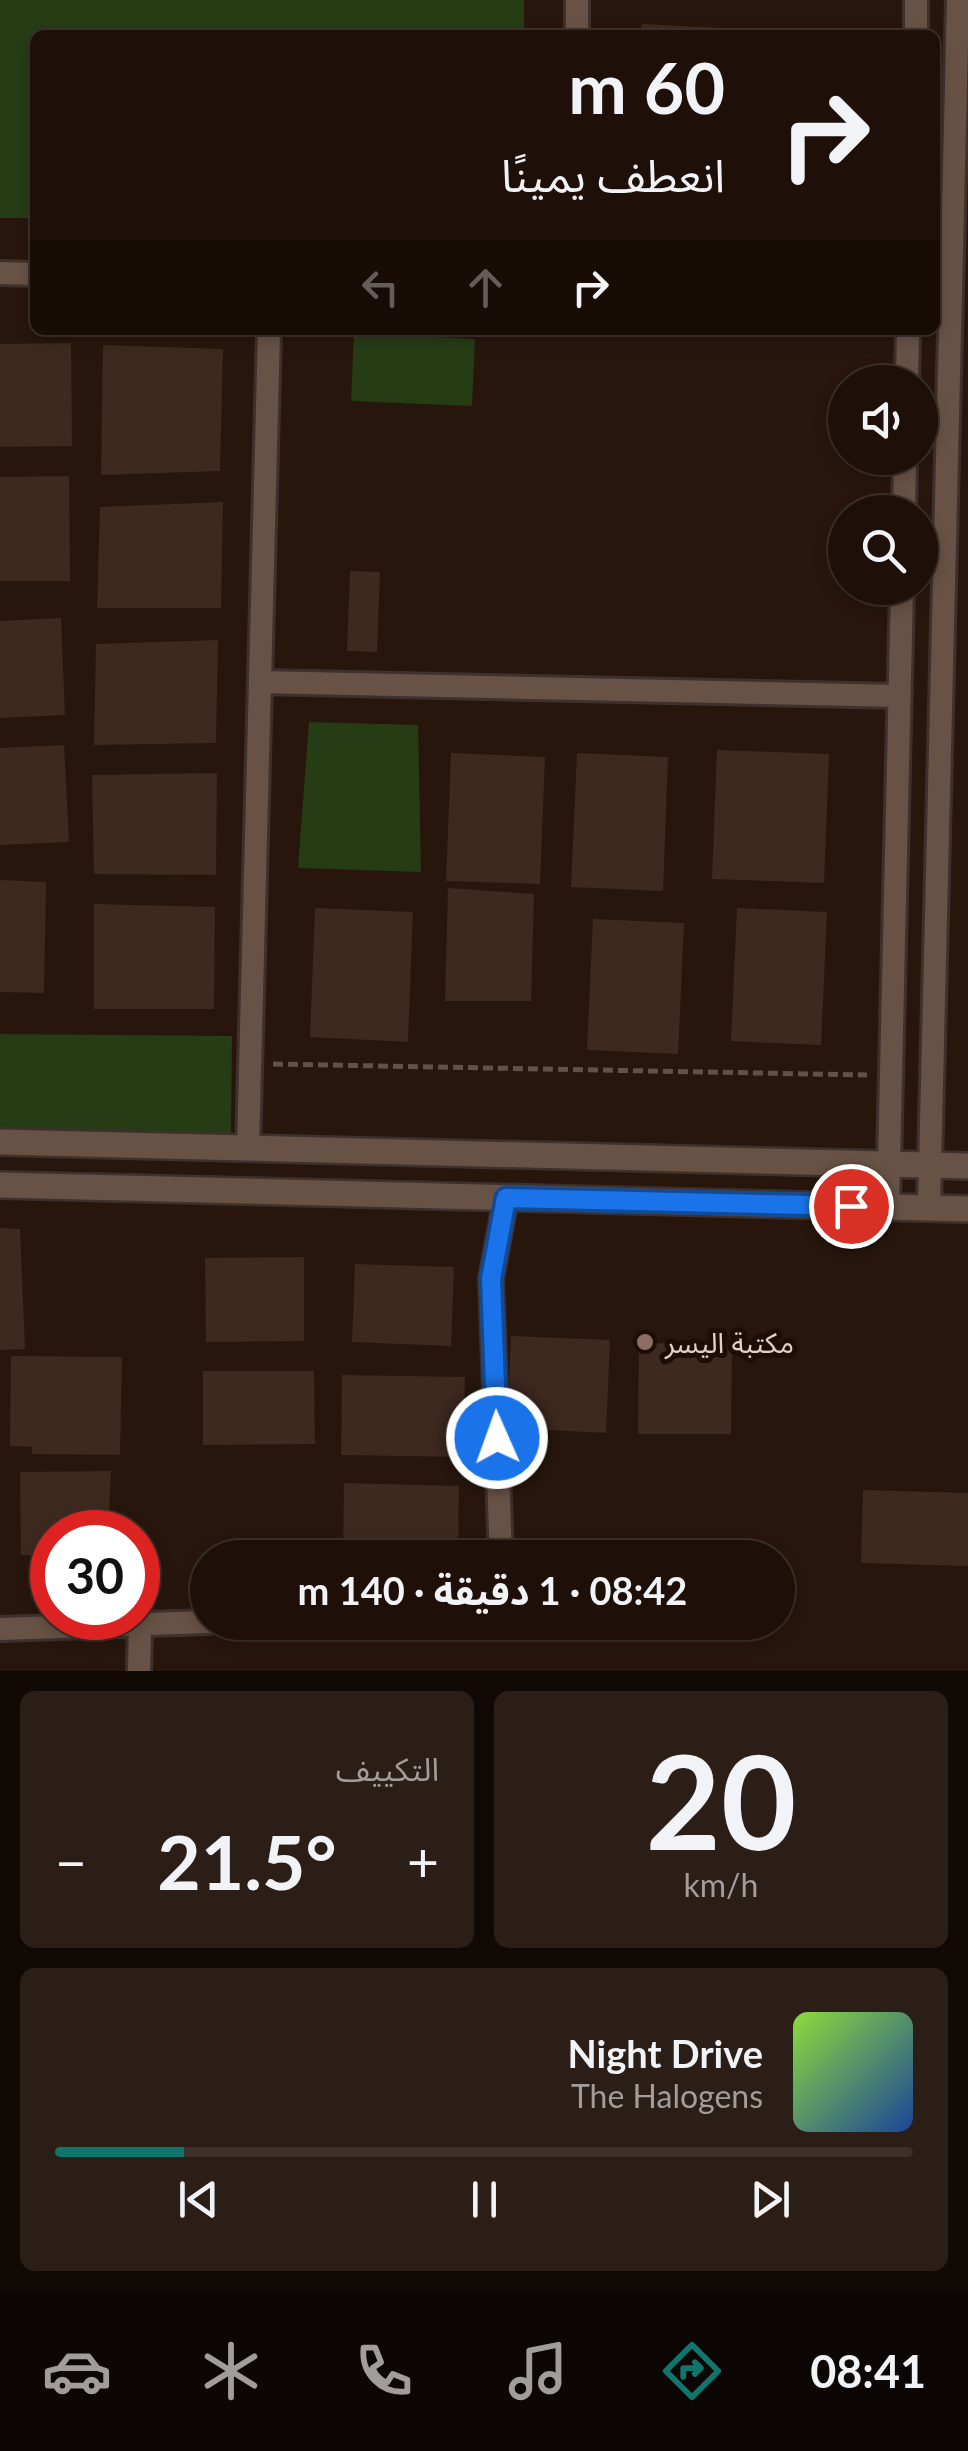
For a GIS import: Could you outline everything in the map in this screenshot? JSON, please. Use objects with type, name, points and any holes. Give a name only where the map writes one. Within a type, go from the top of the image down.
[{"type":"street","points":[[577,0],[577,30]]},
{"type":"street","points":[[916,0],[916,30]]},
{"type":"street","points":[[929,1208],[958,0]]},
{"type":"street","points":[[0,273],[30,274]]},
{"type":"street","points":[[248,1148],[269,335]]},
{"type":"street","points":[[907,365],[908,335]]},
{"type":"street","points":[[888,1207],[902,605]]},
{"type":"street","points":[[260,682],[900,696]]},
{"type":"street","points":[[0,1142],[968,1166]]},
{"type":"street","points":[[0,1185],[968,1209]]},
{"type":"street","points":[[501,1540],[491,1279],[506,1198]]},
{"type":"street","points":[[160,1624],[190,1623]]},
{"type":"street","points":[[0,1629],[30,1628]]},
{"type":"street","points":[[139,1671],[140,1640]]},
{"type":"path","points":[[250,1063],[890,1076]]},
{"type":"green space","points":[[0,0],[524,0],[524,30],[30,30],[30,218],[0,218]]},
{"type":"green space","points":[[354,335],[475,339],[472,406],[351,401]]},
{"type":"green space","points":[[309,722],[418,725],[421,872],[298,868]]},
{"type":"green space","points":[[0,1034],[232,1036],[231,1134],[0,1132]]},
{"type":"building","points":[[642,24],[762,30],[641,30]]},
{"type":"building","points":[[71,343],[72,446],[0,447],[0,344]]},
{"type":"building","points":[[103,345],[223,349],[220,471],[101,475]]},
{"type":"building","points":[[69,476],[70,581],[0,581],[0,477]]},
{"type":"building","points":[[223,502],[221,608],[97,608],[100,507]]},
{"type":"building","points":[[350,571],[380,572],[377,652],[347,651]]},
{"type":"building","points":[[61,618],[65,715],[0,718],[0,621]]},
{"type":"building","points":[[218,640],[216,743],[94,745],[96,644]]},
{"type":"building","points":[[64,745],[69,842],[0,845],[0,748]]},
{"type":"building","points":[[717,750],[829,754],[824,883],[712,879]]},
{"type":"building","points":[[451,753],[545,757],[540,884],[446,881]]},
{"type":"building","points":[[577,753],[668,757],[663,891],[571,887]]},
{"type":"building","points":[[217,773],[216,875],[94,874],[92,775]]},
{"type":"building","points":[[0,880],[46,882],[44,993],[0,992]]},
{"type":"building","points":[[448,888],[534,894],[531,1001],[445,1001]]},
{"type":"building","points":[[94,904],[215,907],[214,1009],[94,1009]]},
{"type":"building","points":[[315,908],[413,912],[408,1042],[310,1037]]},
{"type":"building","points":[[737,908],[827,912],[821,1045],[731,1041]]},
{"type":"building","points":[[593,919],[684,923],[678,1054],[587,1050]]},
{"type":"building","points":[[0,1228],[20,1229],[25,1349],[0,1350]]},
{"type":"building","points":[[304,1257],[304,1341],[206,1342],[205,1258]]},
{"type":"building","points":[[355,1264],[454,1267],[451,1346],[352,1342]]},
{"type":"building","points":[[511,1336],[610,1340],[606,1433],[507,1428]]},
{"type":"building","points":[[639,1343],[732,1344],[731,1434],[638,1434]]},
{"type":"building","points":[[11,1356],[122,1357],[120,1455],[32,1454],[32,1447],[10,1446]]},
{"type":"building","points":[[203,1371],[314,1371],[315,1444],[203,1445]]},
{"type":"building","points":[[342,1375],[465,1377],[463,1457],[341,1455]]},
{"type":"building","points":[[111,1471],[109,1510],[30,1510],[30,1556],[21,1555],[20,1472]]},
{"type":"building","points":[[344,1483],[459,1486],[458,1540],[343,1540]]},
{"type":"building","points":[[863,1490],[968,1493],[968,1566],[861,1563]]},
{"type":"place","name":"مكتبة اليسر","points":[[645,1342]]},
{"type":"route","points":[[497,1438],[491,1279],[506,1198],[851,1206]]}]
